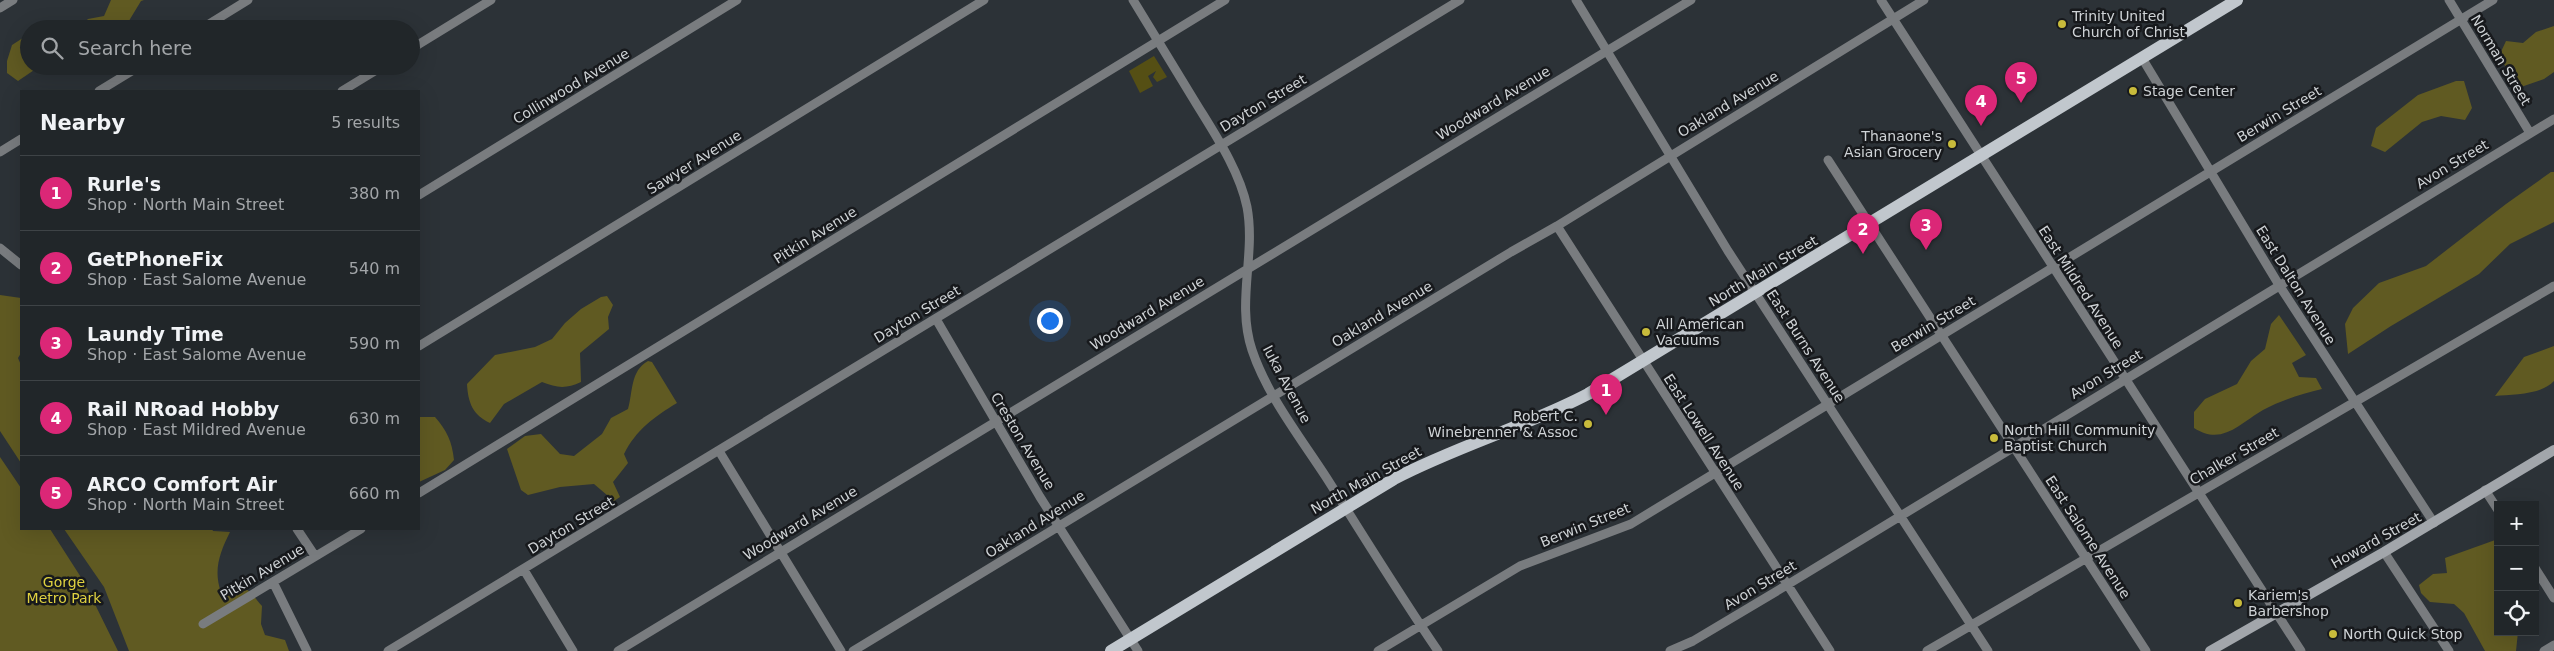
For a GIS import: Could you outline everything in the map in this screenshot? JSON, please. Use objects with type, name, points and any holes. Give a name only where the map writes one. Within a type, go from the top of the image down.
[{"type":"main road","name":"North Main Street","points":[[1110,651],[1415,468],[1567,405],[1642,362],[2237,0]]},
{"type":"main road","name":"Howard Street","points":[[2210,651],[2434,523],[2485,490],[2554,450]]},
{"type":"street","points":[[0,8],[14,0]]},
{"type":"street","points":[[216,20],[248,0]]},
{"type":"street","points":[[420,43],[491,0]]},
{"type":"street","name":"Collinwood Avenue","points":[[420,194],[737,0]]},
{"type":"street","name":"Sawyer Avenue","points":[[420,345],[984,0]]},
{"type":"street","name":"Iuka Avenue","points":[[1132,0],[1221,145],[1240,184],[1247,207],[1250,233],[1244,300],[1248,334],[1258,364],[1274,395],[1438,651]]},
{"type":"street","name":"Pitkin Avenue","points":[[420,492],[1225,0]]},
{"type":"street","name":"Dayton Street","points":[[388,651],[1460,0]]},
{"type":"street","name":"East Burns Avenue","points":[[1576,0],[1756,293],[1988,651]]},
{"type":"street","name":"Woodward Avenue","points":[[618,651],[1247,267],[1690,0]]},
{"type":"street","name":"East Mildred Avenue","points":[[1881,0],[2301,651]]},
{"type":"street","name":"Oakland Avenue","points":[[853,651],[1510,252],[1557,226],[1924,0]]},
{"type":"street","name":"Norman Street","points":[[2449,0],[2530,133]]},
{"type":"street","name":"Berwin Street","points":[[1378,651],[1520,566],[1617,530],[1714,474],[2493,0]]},
{"type":"street","name":"East Dalton Avenue","points":[[2142,58],[2279,285],[2354,403],[2434,523]]},
{"type":"street","points":[[101,90],[125,75]]},
{"type":"street","points":[[344,90],[368,75]]},
{"type":"street","name":"Avon Street","points":[[1670,651],[1693,641],[2554,119]]},
{"type":"street","points":[[0,152],[20,140]]},
{"type":"street","name":"East Salome Avenue","points":[[1828,160],[1868,226],[2146,651]]},
{"type":"street","name":"East Lowell Avenue","points":[[1557,226],[1642,362],[1830,651]]},
{"type":"street","points":[[0,248],[20,264]]},
{"type":"street","name":"Chalker Street","points":[[1927,651],[2554,286]]},
{"type":"street","name":"Creston Avenue","points":[[936,319],[1058,526],[1138,651]]},
{"type":"street","points":[[719,451],[841,651]]},
{"type":"street","points":[[2485,490],[2494,504]]},
{"type":"street","points":[[298,530],[315,556]]},
{"type":"street","name":"Pitkin Avenue","points":[[203,624],[359,530]]},
{"type":"street","points":[[2384,552],[2449,651]]},
{"type":"street","points":[[524,570],[573,651]]},
{"type":"street","points":[[2539,574],[2554,598]]},
{"type":"street","points":[[273,582],[307,651]]},
{"type":"street","points":[[2544,651],[2554,645]]},
{"type":"shaded area","points":[[1154,56],[1167,77],[1157,82],[1153,77],[1156,71],[1148,76],[1153,86],[1140,93],[1129,71]]},
{"type":"green space","points":[[111,0],[144,0],[141,1],[129,20],[87,20],[104,16]]},
{"type":"green space","points":[[2554,26],[2554,72],[2544,79],[2521,87],[2499,56],[2506,41],[2523,43],[2536,32]]},
{"type":"green space","points":[[20,40],[20,75],[27,75],[18,81],[7,73],[7,61],[12,45]]},
{"type":"green space","points":[[2456,81],[2464,81],[2472,108],[2465,120],[2441,116],[2422,122],[2385,152],[2371,146],[2376,128],[2418,95]]},
{"type":"green space","points":[[2551,172],[2554,172],[2554,222],[2510,244],[2479,274],[2348,354],[2345,324],[2353,308],[2379,283],[2426,266]]},
{"type":"green space","points":[[0,295],[20,298],[20,355],[18,358],[20,363],[20,461],[0,431]]},
{"type":"green space","points":[[607,296],[613,305],[608,317],[609,329],[580,353],[581,382],[562,387],[542,382],[504,404],[490,423],[479,416],[470,403],[467,384],[495,355],[535,347],[552,339],[565,323],[581,309],[601,297]]},
{"type":"green space","points":[[2279,315],[2306,355],[2292,363],[2299,377],[2316,378],[2322,389],[2277,403],[2238,427],[2222,434],[2213,435],[2194,428],[2194,412],[2205,399],[2237,384],[2251,361],[2265,349],[2271,324]]},
{"type":"green space","points":[[2554,346],[2554,381],[2542,389],[2495,396],[2524,357]]},
{"type":"green space","points":[[648,361],[652,362],[677,403],[646,425],[629,445],[624,454],[628,463],[613,482],[620,497],[614,501],[594,484],[560,487],[528,495],[521,490],[507,449],[525,436],[541,434],[560,454],[574,456],[602,434],[611,418],[628,409],[635,376],[642,365]]},
{"type":"green space","points":[[420,417],[435,417],[446,432],[452,447],[454,460],[445,470],[420,482]]},
{"type":"green space","name":"Gorge Metro Park","points":[[0,457],[20,487],[20,530],[51,530],[84,582],[118,651],[0,651]]},
{"type":"green space","points":[[65,530],[212,530],[230,532],[219,561],[218,576],[221,592],[240,587],[252,594],[262,606],[261,624],[265,635],[285,640],[289,651],[129,651],[104,587]]},
{"type":"green space","points":[[2494,540],[2494,636],[2518,636],[2516,651],[2485,651],[2464,613],[2454,604],[2430,602],[2421,593],[2419,585],[2433,574],[2447,573],[2445,558]]},
{"type":"place","name":"Trinity United Church of Christ","points":[[2062,24]]},
{"type":"place","name":"Stage Center","points":[[2133,91]]},
{"type":"place","name":"ARCO Comfort Air","points":[[2021,103]]},
{"type":"place","name":"Rail NRoad Hobby","points":[[1981,126]]},
{"type":"place","name":"Thanaone's Asian Grocery","points":[[1952,144]]},
{"type":"place","name":"Laundy Time","points":[[1926,250]]},
{"type":"place","name":"GetPhoneFix","points":[[1863,254]]},
{"type":"place","name":"All American Vacuums","points":[[1646,332]]},
{"type":"place","name":"Rurle's","points":[[1606,415]]},
{"type":"place","name":"Robert C. Winebrenner & Assoc","points":[[1588,424]]},
{"type":"place","name":"North Hill Community Baptist Church","points":[[1994,438]]},
{"type":"place","name":"Kariem's Barbershop","points":[[2238,603]]},
{"type":"place","name":"North Quick Stop","points":[[2333,634]]}]
